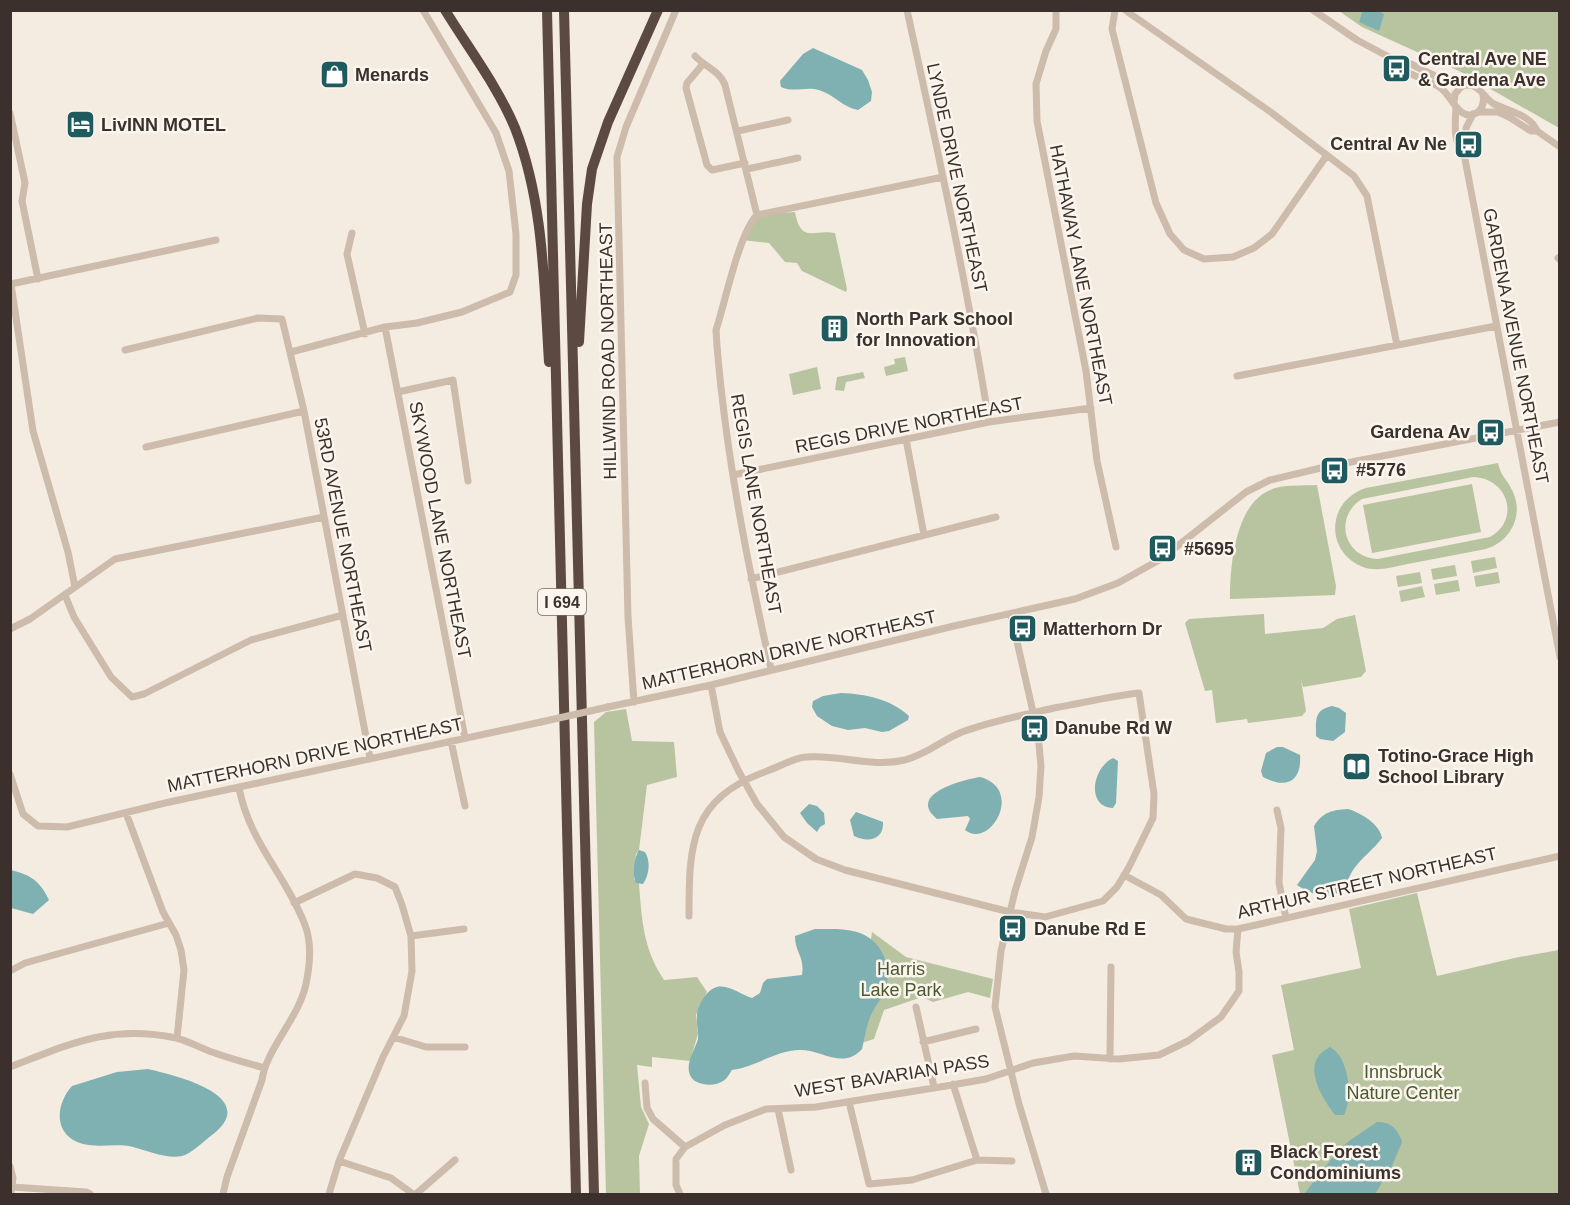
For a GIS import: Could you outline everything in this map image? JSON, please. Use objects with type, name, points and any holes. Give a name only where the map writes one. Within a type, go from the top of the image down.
[{"type":"highway","points":[[445,10],[507,111],[523,153],[533,192],[544,282],[561,571]]},
{"type":"highway","name":"I 694","points":[[564,10],[594,1194]]},
{"type":"highway","points":[[574,366],[580,334],[587,204],[592,170],[605,130],[658,10]]},
{"type":"highway","name":"I 694","points":[[547,11],[576,1194]]},
{"type":"street","points":[[291,352],[385,327],[417,323],[462,312],[510,292],[516,275],[516,234],[509,171],[496,133],[423,10]]},
{"type":"street","name":"HILLWIND ROAD NORTHEAST","points":[[634,702],[628,617],[617,157],[626,127],[676,10]]},
{"type":"street","name":"LYNDE DRIVE NORTHEAST","points":[[907,10],[943,177],[989,422]]},
{"type":"street","name":"HATHAWAY LANE NORTHEAST","points":[[1056,10],[1056,29],[1046,51],[1036,84],[1036,122],[1086,371],[1097,461],[1116,547]]},
{"type":"street","points":[[1115,10],[1112,29],[1156,203],[1170,234],[1184,250],[1204,259],[1233,257],[1254,248],[1272,234],[1327,155]]},
{"type":"street","points":[[1125,10],[1272,113],[1354,176],[1367,196],[1397,345]]},
{"type":"street","points":[[1313,10],[1357,40],[1404,65],[1411,64],[1437,77],[1463,86],[1476,87],[1495,104],[1530,121],[1535,125],[1537,131],[1560,147]]},
{"type":"street","points":[[695,56],[723,78],[757,215],[943,177]]},
{"type":"street","points":[[703,64],[687,83],[686,88],[707,165],[712,170],[798,158]]},
{"type":"street","points":[[1404,65],[1407,72],[1444,90],[1464,114],[1498,112],[1531,132],[1537,131]]},
{"type":"street","points":[[1463,86],[1457,91],[1455,125],[1460,149],[1464,154]]},
{"type":"street","points":[[1476,113],[1483,104],[1483,94]]},
{"type":"street","points":[[10,113],[25,183],[22,201],[38,279]]},
{"type":"street","name":"GARDENA AVENUE NORTHEAST","points":[[1476,113],[1466,128],[1467,148],[1464,154],[1560,657]]},
{"type":"street","points":[[738,131],[788,120]]},
{"type":"street","name":"REGIS LANE NORTHEAST","points":[[757,215],[750,221],[742,240],[716,330],[723,417],[751,579],[771,669]]},
{"type":"street","points":[[352,233],[347,254],[365,334]]},
{"type":"street","points":[[75,587],[68,552],[33,431],[11,284],[216,240]]},
{"type":"street","name":"53RD AVENUE NORTHEAST","points":[[125,350],[258,318],[282,319],[304,411],[370,758]]},
{"type":"street","points":[[1237,376],[1496,326]]},
{"type":"street","name":"SKYWOOD LANE NORTHEAST","points":[[385,327],[465,738]]},
{"type":"street","points":[[398,392],[453,380],[468,481]]},
{"type":"street","name":"REGIS DRIVE NORTHEAST","points":[[733,475],[989,422],[1090,408]]},
{"type":"street","points":[[146,447],[304,411]]},
{"type":"street","name":"MATTERHORN DRIVE NORTHEAST","points":[[10,774],[23,814],[38,826],[67,827],[370,758],[711,685],[942,628],[1011,615],[1076,599],[1118,583],[1161,558],[1246,492],[1270,480],[1325,466],[1560,422]]},
{"type":"street","points":[[906,439],[924,535]]},
{"type":"street","points":[[10,629],[30,619],[115,560],[324,517]]},
{"type":"street","points":[[751,579],[996,517]]},
{"type":"street","points":[[65,595],[74,617],[111,677],[132,697],[144,694],[250,640],[343,615]]},
{"type":"street","points":[[1011,615],[1038,734],[1041,766],[1039,797],[1032,837],[1001,951],[995,1007],[1010,1070],[1047,1194]]},
{"type":"street","points":[[689,916],[689,870],[695,832],[712,805],[743,780],[805,757],[881,763],[904,760],[928,752],[958,733],[993,721],[1139,693],[1154,794],[1153,818],[1117,887],[1103,901],[1045,917],[1010,912],[845,870],[816,859],[784,837],[757,804],[743,780],[720,732],[711,685]]},
{"type":"street","points":[[451,741],[465,806]]},
{"type":"street","points":[[223,1194],[262,1080],[264,1068],[291,1023],[306,986],[310,951],[305,926],[261,848],[243,810],[238,788]]},
{"type":"street","points":[[1277,810],[1281,828],[1279,883],[1286,918]]},
{"type":"street","points":[[126,813],[163,912],[179,942],[184,970],[177,1038]]},
{"type":"street","name":"ARTHUR STREET NORTHEAST","points":[[1124,875],[1161,895],[1186,919],[1226,929],[1238,929],[1560,856]]},
{"type":"street","points":[[294,903],[355,874],[377,878],[395,887],[411,936],[412,971],[404,1016],[339,1161],[329,1194]]},
{"type":"street","points":[[10,970],[25,963],[92,943],[169,923]]},
{"type":"street","points":[[411,936],[464,929]]},
{"type":"street","name":"WEST BAVARIAN PASS","points":[[685,1147],[725,1125],[766,1109],[816,1107],[986,1079],[1033,1063],[1074,1056],[1110,1059],[1159,1054],[1188,1041],[1221,1017],[1239,991],[1236,952],[1238,929]]},
{"type":"street","points":[[1110,1059],[1111,967]]},
{"type":"street","points":[[916,1007],[934,1087]]},
{"type":"street","points":[[923,1042],[976,1029]]},
{"type":"street","points":[[10,1067],[81,1040],[112,1034],[140,1034],[177,1038],[217,1054],[264,1068]]},
{"type":"street","points":[[393,1037],[426,1047],[465,1047]]},
{"type":"street","points":[[645,1083],[647,1108],[653,1119],[685,1147],[676,1160],[676,1185],[680,1194]]},
{"type":"street","points":[[953,1084],[977,1160]]},
{"type":"street","points":[[849,1102],[869,1184],[912,1180],[977,1160],[1012,1161]]},
{"type":"street","points":[[778,1109],[792,1170]]},
{"type":"street","points":[[339,1161],[391,1178],[414,1194],[455,1160]]},
{"type":"street","points":[[10,1166],[13,1178],[11,1191],[86,1192],[90,1194]]},
{"type":"green space","points":[[1339,11],[1362,11],[1359,22],[1384,14],[1380,11],[1559,11],[1559,128],[1459,71],[1362,27]]},
{"type":"green space","points":[[795,212],[804,232],[835,233],[846,292],[802,271],[797,263],[785,262],[769,243],[742,240],[757,215]]},
{"type":"green space","points":[[905,357],[908,371],[886,376],[884,367],[895,364],[894,359]]},
{"type":"green space","points":[[817,367],[821,389],[793,395],[789,374]]},
{"type":"green space","points":[[863,372],[865,378],[846,382],[844,391],[835,390],[837,377]]},
{"type":"green space","points":[[1498,463],[1516,501],[1516,519],[1508,534],[1495,546],[1388,568],[1372,569],[1356,563],[1343,552],[1335,529],[1343,504],[1355,493],[1366,488]],"holes":[[[1473,477],[1495,484],[1502,492],[1507,510],[1500,529],[1490,537],[1378,559],[1366,557],[1357,552],[1346,535],[1347,516],[1362,499]]]},
{"type":"green space","points":[[1472,484],[1481,532],[1372,553],[1363,505]]},
{"type":"green space","points":[[1317,485],[1336,586],[1335,595],[1230,599],[1233,554],[1242,522],[1249,509],[1258,498],[1275,488]]},
{"type":"green space","points":[[1495,557],[1497,568],[1473,573],[1471,561]]},
{"type":"green space","points":[[1455,565],[1457,576],[1433,580],[1431,569]]},
{"type":"green space","points":[[1420,572],[1422,583],[1398,587],[1396,576]]},
{"type":"green space","points":[[1498,572],[1500,583],[1476,587],[1474,576]]},
{"type":"green space","points":[[1458,580],[1460,591],[1436,595],[1434,584]]},
{"type":"green space","points":[[1422,586],[1425,597],[1401,602],[1399,591]]},
{"type":"green space","points":[[1264,614],[1265,634],[1323,628],[1337,619],[1355,615],[1366,671],[1361,677],[1303,687],[1301,680],[1306,711],[1302,716],[1248,723],[1247,719],[1216,723],[1212,690],[1205,691],[1185,623],[1189,619]]},
{"type":"green space","points":[[626,709],[632,741],[674,742],[677,777],[647,785],[639,850],[636,854],[634,879],[639,884],[648,945],[664,980],[697,977],[707,992],[696,1015],[698,1034],[690,1061],[652,1057],[652,1067],[637,1065],[641,1107],[649,1124],[639,1156],[640,1194],[606,1194],[594,722],[606,712]]},
{"type":"green space","name":"Innsbruck Nature Center","points":[[1417,893],[1437,976],[1559,950],[1559,1194],[1300,1194],[1272,1055],[1294,1050],[1281,985],[1361,968],[1349,909]]},
{"type":"green space","name":"Harris Lake Park","points":[[872,932],[906,957],[993,979],[990,998],[968,992],[933,1002],[922,997],[884,1010],[874,1039],[855,1045]]},
{"type":"water","points":[[1362,11],[1380,11],[1384,14],[1379,31],[1359,22]]},
{"type":"water","points":[[813,48],[862,70],[872,92],[871,101],[858,110],[819,90],[781,87],[780,81],[803,54]]},
{"type":"water","points":[[841,693],[868,696],[894,705],[909,716],[908,720],[889,731],[882,732],[865,728],[848,730],[832,726],[817,716],[812,707],[813,701],[823,696]]},
{"type":"water","points":[[1332,706],[1346,713],[1345,732],[1333,741],[1320,739],[1316,736],[1317,716],[1322,710]]},
{"type":"water","points":[[1277,747],[1283,747],[1300,755],[1298,772],[1295,777],[1285,783],[1278,783],[1263,777],[1261,771],[1266,753]]},
{"type":"water","points":[[1113,758],[1118,761],[1116,803],[1113,808],[1104,806],[1099,801],[1095,786],[1100,770]]},
{"type":"water","points":[[980,777],[993,784],[1000,793],[1002,804],[999,816],[984,832],[975,834],[965,830],[970,819],[968,816],[937,819],[929,810],[928,802],[940,790]]},
{"type":"water","points":[[809,804],[817,806],[824,813],[825,824],[817,832],[800,813]]},
{"type":"water","points":[[1348,809],[1359,813],[1374,824],[1382,838],[1356,866],[1345,886],[1336,894],[1325,896],[1307,891],[1297,885],[1315,860],[1317,851],[1314,826],[1328,813]]},
{"type":"water","points":[[856,812],[883,822],[881,833],[870,839],[854,836],[850,820]]},
{"type":"water","points":[[639,850],[645,852],[649,864],[647,877],[643,884],[636,883],[634,876]]},
{"type":"water","points":[[11,870],[34,880],[49,900],[33,914],[11,908]]},
{"type":"water","points":[[815,929],[841,929],[857,932],[874,942],[884,957],[888,974],[887,984],[883,996],[873,1010],[862,1049],[855,1055],[840,1059],[808,1051],[791,1051],[732,1070],[726,1079],[719,1083],[705,1084],[692,1079],[689,1066],[698,1039],[697,1012],[706,994],[713,988],[721,986],[752,998],[760,993],[767,979],[802,975],[802,963],[795,936]]},
{"type":"water","points":[[1330,1047],[1341,1059],[1348,1078],[1348,1098],[1344,1115],[1335,1115],[1316,1080],[1314,1070],[1316,1061],[1321,1053]]},
{"type":"water","points":[[148,1069],[176,1076],[209,1090],[221,1099],[227,1109],[225,1121],[193,1150],[186,1155],[176,1157],[163,1156],[127,1146],[83,1144],[66,1134],[62,1127],[60,1111],[62,1102],[72,1086],[117,1072]]},
{"type":"water","points":[[1377,1122],[1393,1127],[1402,1142],[1392,1166],[1375,1194],[1304,1194],[1337,1152]]},
{"type":"place","name":"Central Ave NE & Gardena Ave","points":[[1397,69]]},
{"type":"place","name":"Menards","points":[[334,75]]},
{"type":"place","name":"LivINN MOTEL","points":[[80,125]]},
{"type":"place","name":"Central Av Ne","points":[[1468,144]]},
{"type":"place","name":"North Park School for Innovation","points":[[835,329]]},
{"type":"place","name":"Gardena Av","points":[[1491,432]]},
{"type":"place","name":"#5776","points":[[1335,470]]},
{"type":"place","name":"#5695","points":[[1163,549]]},
{"type":"place","name":"Matterhorn Dr","points":[[1022,629]]},
{"type":"place","name":"Danube Rd W","points":[[1034,728]]},
{"type":"place","name":"Totino-Grace High School Library","points":[[1357,766]]},
{"type":"place","name":"Danube Rd E","points":[[1013,929]]},
{"type":"place","name":"Black Forest Condominiums","points":[[1249,1162]]}]
